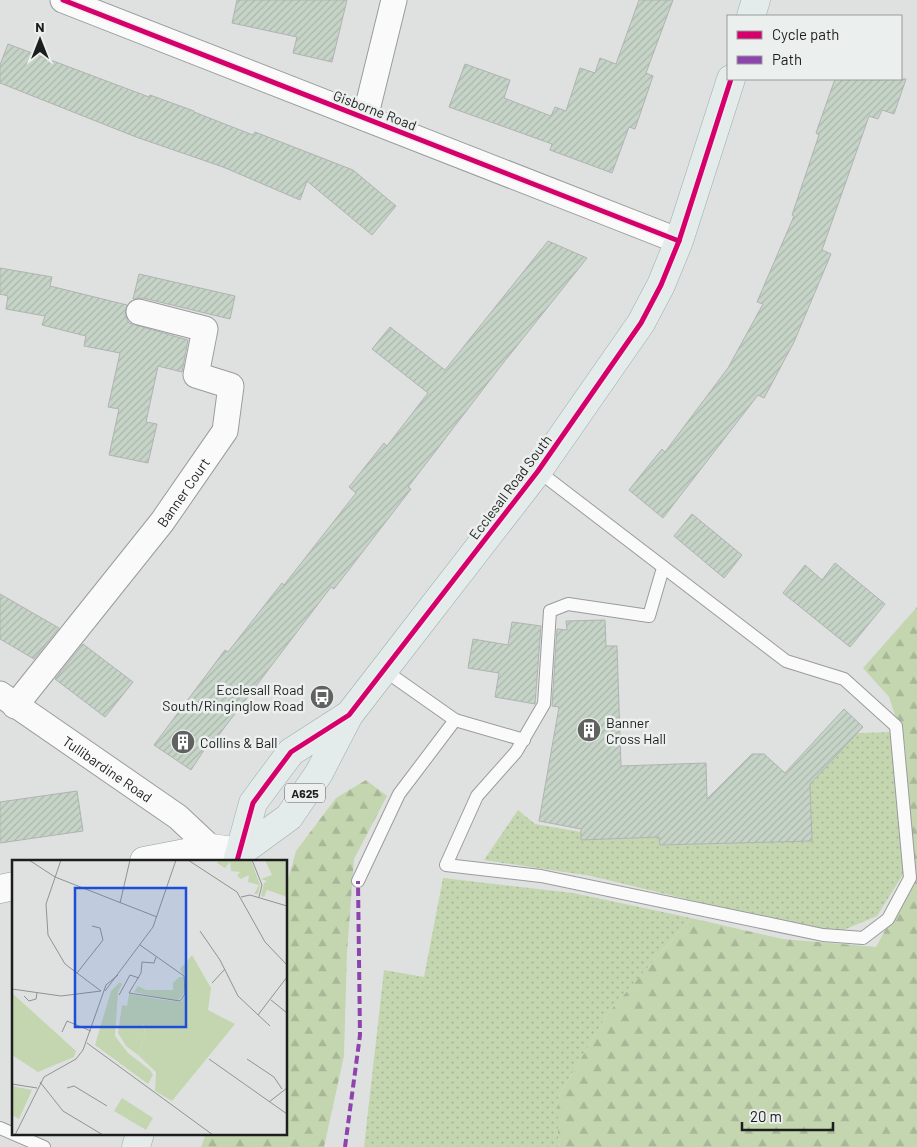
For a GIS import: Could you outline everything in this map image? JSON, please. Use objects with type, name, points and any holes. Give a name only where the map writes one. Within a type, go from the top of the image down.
[{"type":"main road","points":[[751,15],[756,0]]},
{"type":"main road","name":"Ecclesall Road South","points":[[239,857],[288,817],[319,773],[348,715],[538,471],[641,323],[680,241],[731,80]]},
{"type":"main road","name":"Ecclesall Road South","points":[[239,857],[253,803],[291,752],[348,715]]},
{"type":"main road","points":[[136,1147],[140,1134]]},
{"type":"street","name":"Gisborne Road","points":[[63,0],[680,241]]},
{"type":"street","points":[[365,118],[394,0]]},
{"type":"street","name":"Banner Court","points":[[8,700],[162,522],[225,431],[231,386],[196,375],[205,329],[139,312]]},
{"type":"street","name":"Tullibardine Road","points":[[8,700],[182,820],[210,848]]},
{"type":"street","points":[[149,860],[210,848],[239,857]]},
{"type":"lane","points":[[538,471],[786,661],[844,679],[896,726],[910,878],[888,919],[863,938],[823,935],[542,876],[446,865],[477,796],[516,752],[544,704],[550,611],[568,604],[649,616],[663,568]]},
{"type":"lane","points":[[384,670],[455,720],[524,740]]},
{"type":"lane","points":[[358,881],[399,794],[455,720]]},
{"type":"lane","points":[[0,1128],[12,1133]]},
{"type":"lane","points":[[14,1134],[44,1147]]},
{"type":"green space","points":[[917,607],[917,1147],[560,1147],[558,1137],[558,1097],[609,1012],[691,918],[783,939],[876,947],[913,879],[905,745],[889,697],[863,668]]},
{"type":"green space","points":[[893,732],[907,868],[877,916],[841,931],[794,925],[591,876],[484,860],[518,810],[535,824],[581,832],[581,840],[659,837],[660,845],[812,841],[810,784],[858,733]]},
{"type":"green space","points":[[366,780],[387,796],[354,859],[347,953],[344,1056],[324,1147],[201,1147],[206,1134],[288,1134],[288,880],[296,851],[336,798]]},
{"type":"green space","points":[[443,878],[573,893],[691,918],[609,1012],[558,1097],[558,1137],[560,1147],[364,1147],[384,970],[424,977]]},
{"type":"building","points":[[237,0],[347,0],[332,62],[293,53],[297,37],[232,23]]},
{"type":"building","points":[[639,0],[673,0],[646,73],[653,76],[635,129],[629,127],[612,173],[550,150],[552,144],[449,107],[465,64],[510,80],[504,98],[551,116],[555,107],[566,111],[580,68],[595,73],[600,58],[616,64]]},
{"type":"building","points":[[8,44],[149,97],[150,95],[194,111],[253,135],[255,132],[353,170],[396,206],[372,235],[307,181],[300,200],[223,167],[136,137],[0,83],[0,65]]},
{"type":"building","points":[[906,79],[894,114],[882,110],[878,119],[869,116],[822,250],[831,254],[794,342],[764,398],[758,395],[663,518],[629,490],[662,449],[665,452],[728,368],[763,304],[757,302],[794,216],[792,215],[819,135],[816,133],[835,80]]},
{"type":"building","points":[[548,241],[587,258],[408,487],[411,489],[334,589],[331,587],[215,740],[212,738],[191,770],[154,745],[225,650],[228,652],[282,583],[284,585],[356,493],[349,487],[384,443],[387,446],[428,393],[372,349],[390,327],[445,370]]},
{"type":"building","points":[[0,268],[52,277],[50,286],[127,305],[125,315],[129,323],[188,340],[182,372],[158,366],[146,422],[157,424],[148,463],[109,455],[119,409],[108,407],[120,353],[84,346],[86,336],[42,325],[45,316],[6,309],[8,296],[0,294]]},
{"type":"building","points":[[139,274],[235,296],[230,319],[143,298],[133,299]]},
{"type":"building","points":[[692,514],[742,555],[724,578],[674,536]]},
{"type":"building","points":[[835,563],[885,604],[850,647],[783,593],[805,565],[822,580]]},
{"type":"building","points":[[0,594],[59,628],[34,659],[0,639]]},
{"type":"building","name":"Banner Cross Hall","points":[[605,620],[606,646],[617,646],[621,766],[706,763],[707,799],[752,754],[764,754],[785,773],[844,709],[863,727],[810,784],[812,841],[660,845],[659,837],[581,840],[581,829],[539,821],[559,707],[552,706],[557,629],[567,630],[566,621]]},
{"type":"building","points":[[512,622],[541,626],[535,704],[495,697],[499,673],[468,668],[473,639],[508,645]]},
{"type":"building","points":[[83,644],[133,682],[105,717],[55,679]]},
{"type":"building","points":[[77,791],[83,831],[0,843],[0,802]]},
{"type":"marked path","points":[[345,1147],[360,1035],[358,881]]},
{"type":"cycle path","points":[[63,0],[679,241]]},
{"type":"cycle path","points":[[237,860],[253,803],[291,752],[349,715],[538,471],[641,323],[661,285],[679,241],[731,80]]},
{"type":"place","name":"Ecclesall Road South/Ringinglow Road","points":[[322,697]]},
{"type":"place","name":"Banner Cross Hall","points":[[589,730]]},
{"type":"place","name":"Collins & Ball","points":[[183,742]]}]
